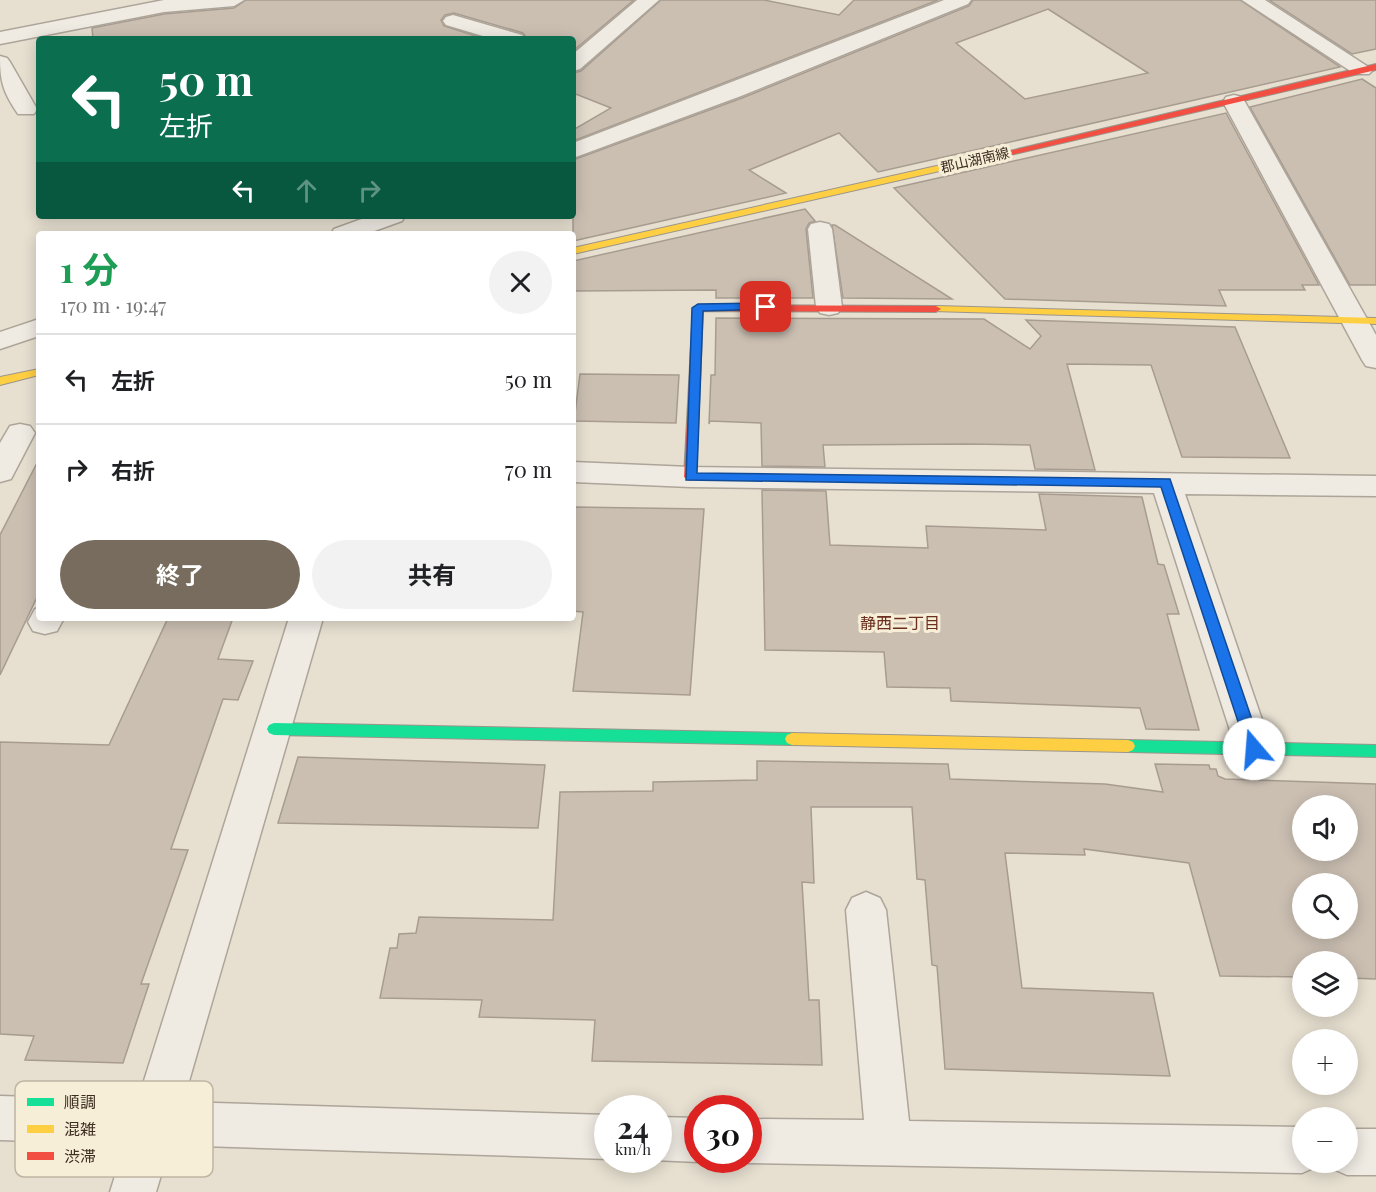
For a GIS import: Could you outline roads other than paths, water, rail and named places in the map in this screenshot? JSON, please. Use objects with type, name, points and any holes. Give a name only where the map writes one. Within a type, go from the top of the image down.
[{"type":"street","points":[[0,38],[164,6],[234,0]]},
{"type":"street","points":[[576,60],[649,0]]},
{"type":"street","points":[[576,150],[733,92],[961,0]]},
{"type":"street","points":[[1252,0],[1369,69]]},
{"type":"street","points":[[453,21],[505,36]]},
{"type":"street","points":[[0,62],[26,109]]},
{"type":"street","name":"郡山湖南線","points":[[576,250],[1234,102],[1369,69]]},
{"type":"street","points":[[1234,102],[1366,321],[1376,360]]},
{"type":"street","points":[[351,231],[385,219]]},
{"type":"street","points":[[820,229],[829,307]]},
{"type":"street","points":[[690,477],[698,308],[1000,309],[1366,321]]},
{"type":"street","points":[[0,341],[36,328]]},
{"type":"street","points":[[0,381],[36,373]]},
{"type":"street","points":[[0,472],[20,433]]},
{"type":"street","points":[[576,472],[690,477],[1376,486]]},
{"type":"street","points":[[1166,482],[1254,749]]},
{"type":"street","points":[[165,1081],[305,621]]},
{"type":"street","points":[[274,729],[1376,751]]},
{"type":"street","points":[[866,910],[889,1144]]},
{"type":"street","points":[[0,1118],[15,1119]]},
{"type":"street","points":[[213,1126],[594,1137]]},
{"type":"street","points":[[762,1141],[1292,1150]]},
{"type":"street","points":[[1358,1152],[1376,1152]]},
{"type":"street","points":[[133,1192],[137,1177]]},
{"type":"district","name":"静西二丁目","points":[[900,623]]}]
